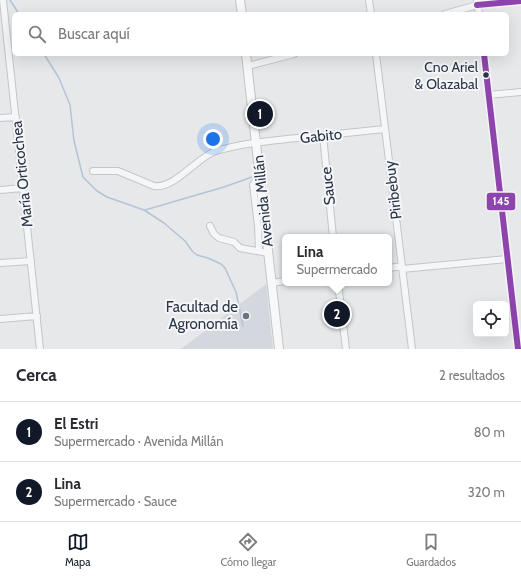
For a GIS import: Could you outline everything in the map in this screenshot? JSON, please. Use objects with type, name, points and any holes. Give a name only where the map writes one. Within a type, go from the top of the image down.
[{"type":"main road","points":[[240,0],[242,12]]},
{"type":"main road","name":"Avenida Millán","points":[[246,56],[279,349]]},
{"type":"street","name":"María Orticochea","points":[[3,0],[3,21],[16,117],[40,349]]},
{"type":"street","points":[[369,0],[371,12]]},
{"type":"street","points":[[451,12],[477,3],[521,1]]},
{"type":"street","points":[[248,66],[286,56]]},
{"type":"street","name":"Piribebuy","points":[[376,56],[412,349]]},
{"type":"street","points":[[484,56],[518,349]]},
{"type":"street","points":[[488,95],[521,92]]},
{"type":"street","points":[[0,118],[16,117]]},
{"type":"street","name":"Gabito","points":[[93,171],[118,171],[159,187],[174,179],[212,153],[224,149],[256,142],[385,129]]},
{"type":"street","name":"Sauce","points":[[323,135],[333,234]]},
{"type":"street","points":[[259,252],[254,185],[255,182],[260,181]]},
{"type":"street","points":[[0,190],[23,188]]},
{"type":"street","points":[[210,226],[214,234],[219,238],[234,242],[240,248],[268,253]]},
{"type":"street","points":[[392,268],[507,259]]},
{"type":"street","points":[[0,263],[31,261]]},
{"type":"street","points":[[271,283],[282,282]]},
{"type":"street","points":[[338,286],[346,349]]},
{"type":"street","points":[[0,319],[37,316]]},
{"type":"shaded area","name":"Facultad de Agronomía","points":[[266,284],[273,349],[181,349]]},
{"type":"waterway","points":[[10,0],[18,12]]},
{"type":"waterway","points":[[45,56],[59,78],[70,105],[74,141],[83,177],[97,191],[107,197],[144,210],[164,223],[185,241],[197,255],[221,264],[225,268],[236,292],[243,326]]},
{"type":"waterway","points":[[145,210],[224,187],[252,177]]},
{"type":"transit line","name":"145","points":[[477,5],[521,1]]},
{"type":"transit line","name":"145","points":[[484,56],[518,349]]},
{"type":"place","name":"Cno Ariel & Olazabal","points":[[486,75]]},
{"type":"place","name":"El Estri","points":[[260,114]]},
{"type":"place","name":"Lina","points":[[337,314]]},
{"type":"place","name":"Facultad de Agronomía","points":[[246,316]]}]
